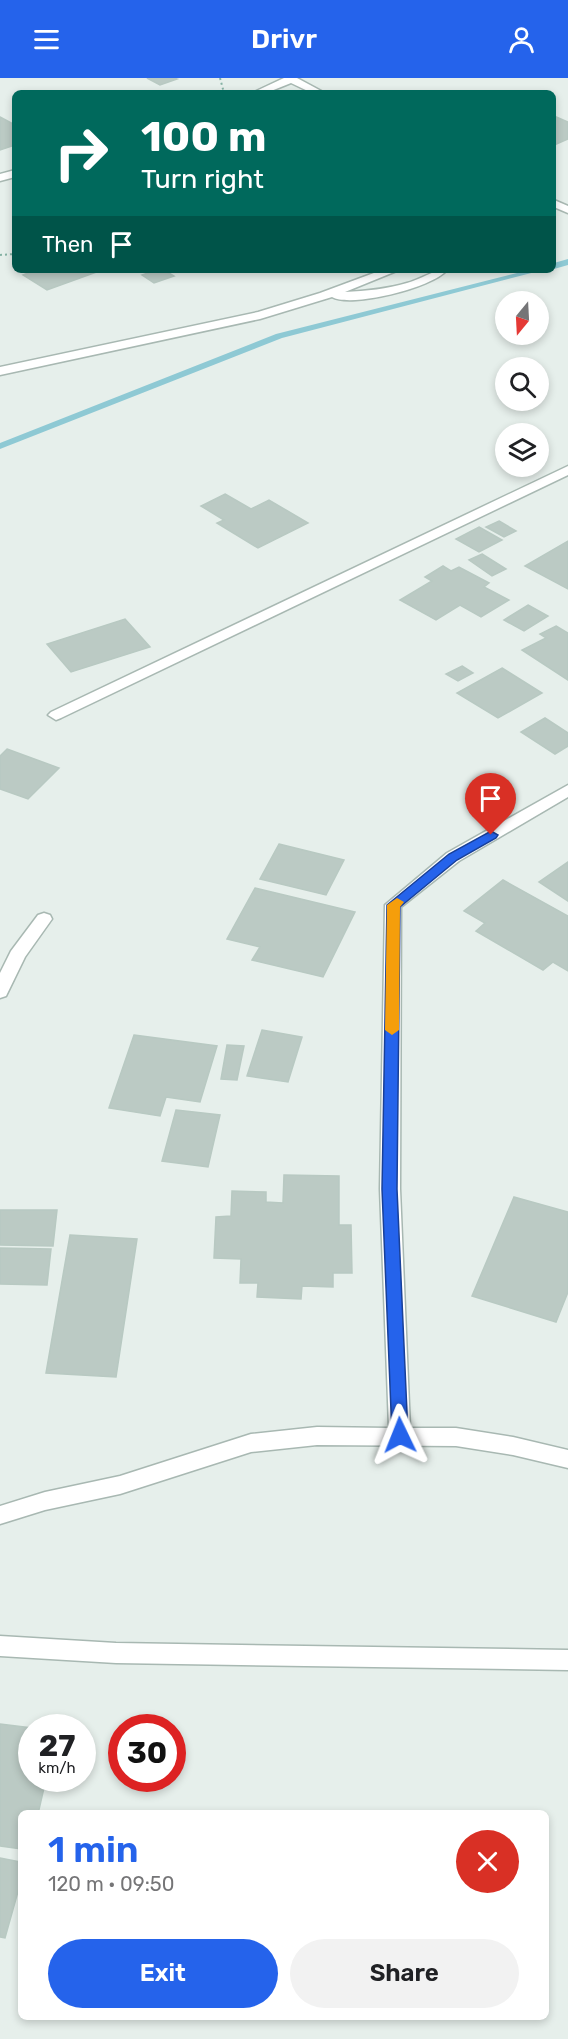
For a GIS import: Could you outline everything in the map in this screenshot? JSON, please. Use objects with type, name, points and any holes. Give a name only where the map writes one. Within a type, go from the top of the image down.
[{"type":"street","points":[[264,90],[290,78],[314,90]]},
{"type":"street","points":[[0,371],[260,315],[324,296],[385,273]]},
{"type":"street","points":[[324,296],[387,290],[425,281],[437,273]]},
{"type":"street","points":[[56,715],[568,470]]},
{"type":"street","points":[[400,1435],[390,1189],[393,905],[453,857],[568,790]]},
{"type":"street","points":[[0,992],[17,955],[44,919]]},
{"type":"street","points":[[0,1515],[45,1501],[120,1485],[251,1443],[317,1436],[456,1437],[568,1458]]},
{"type":"street","points":[[0,1646],[116,1653],[568,1660]]},
{"type":"building","points":[[147,78],[174,78],[177,79],[160,85]]},
{"type":"building","points":[[0,117],[12,123],[12,146],[0,150]]},
{"type":"building","points":[[556,117],[568,122],[568,139],[556,144]]},
{"type":"building","points":[[28,273],[94,273],[47,290],[23,275]]},
{"type":"building","points":[[169,273],[174,276],[154,283],[142,275]]},
{"type":"building","points":[[225,494],[251,509],[269,500],[308,523],[258,548],[217,523],[224,520],[201,506]]},
{"type":"building","points":[[499,521],[516,531],[504,537],[486,527]]},
{"type":"building","points":[[479,527],[502,540],[479,552],[456,539]]},
{"type":"building","points":[[568,541],[568,589],[525,566]]},
{"type":"building","points":[[482,554],[506,569],[492,576],[469,560]]},
{"type":"building","points":[[443,566],[451,571],[459,567],[489,583],[484,587],[509,600],[481,617],[460,605],[436,620],[400,600],[432,581],[425,577]]},
{"type":"building","points":[[528,605],[548,616],[524,631],[504,620]]},
{"type":"building","points":[[125,619],[150,647],[71,672],[47,644]]},
{"type":"building","points":[[556,626],[568,633],[568,680],[522,650],[546,638],[540,634]]},
{"type":"building","points":[[462,666],[473,673],[458,681],[446,674]]},
{"type":"building","points":[[502,668],[542,693],[498,718],[457,693]]},
{"type":"building","points":[[545,718],[568,733],[568,746],[555,754],[521,732]]},
{"type":"building","points":[[7,749],[59,768],[28,799],[0,789],[0,756]]},
{"type":"building","points":[[279,844],[344,860],[326,895],[260,879]]},
{"type":"building","points":[[568,862],[568,901],[539,882]]},
{"type":"building","points":[[503,880],[568,916],[568,971],[553,962],[543,970],[476,931],[485,923],[464,911]]},
{"type":"building","points":[[255,888],[355,912],[323,977],[252,960],[260,947],[227,939]]},
{"type":"building","points":[[262,1030],[302,1037],[288,1082],[247,1076]]},
{"type":"building","points":[[134,1035],[217,1046],[200,1102],[166,1097],[160,1116],[109,1108]]},
{"type":"building","points":[[227,1045],[244,1046],[237,1080],[221,1079]]},
{"type":"building","points":[[176,1110],[220,1115],[208,1167],[162,1161]]},
{"type":"building","points":[[284,1175],[339,1176],[339,1225],[351,1225],[352,1273],[333,1273],[333,1287],[302,1286],[301,1299],[257,1297],[258,1283],[240,1283],[241,1259],[214,1258],[216,1217],[231,1216],[232,1191],[266,1192],[266,1202],[283,1203]]},
{"type":"building","points":[[514,1197],[568,1212],[568,1292],[556,1322],[472,1296]]},
{"type":"building","points":[[0,1210],[57,1210],[53,1246],[0,1245]]},
{"type":"building","points":[[70,1235],[137,1239],[116,1377],[46,1373]]},
{"type":"building","points":[[0,1248],[51,1249],[47,1285],[0,1284]]},
{"type":"building","points":[[0,1724],[18,1726],[18,1792],[43,1792],[39,1810],[18,1810],[18,1849],[0,1846]]},
{"type":"building","points":[[0,1858],[18,1861],[18,1892],[5,1938],[0,1937]]},
{"type":"waterway","points":[[556,265],[568,262]]},
{"type":"waterway","points":[[0,446],[279,336],[527,273]]},
{"type":"slow traffic","points":[[392,1030],[393,905],[397,902]]},
{"type":"route","points":[[400,1435],[390,1189],[393,905],[453,857],[491,835]]}]
